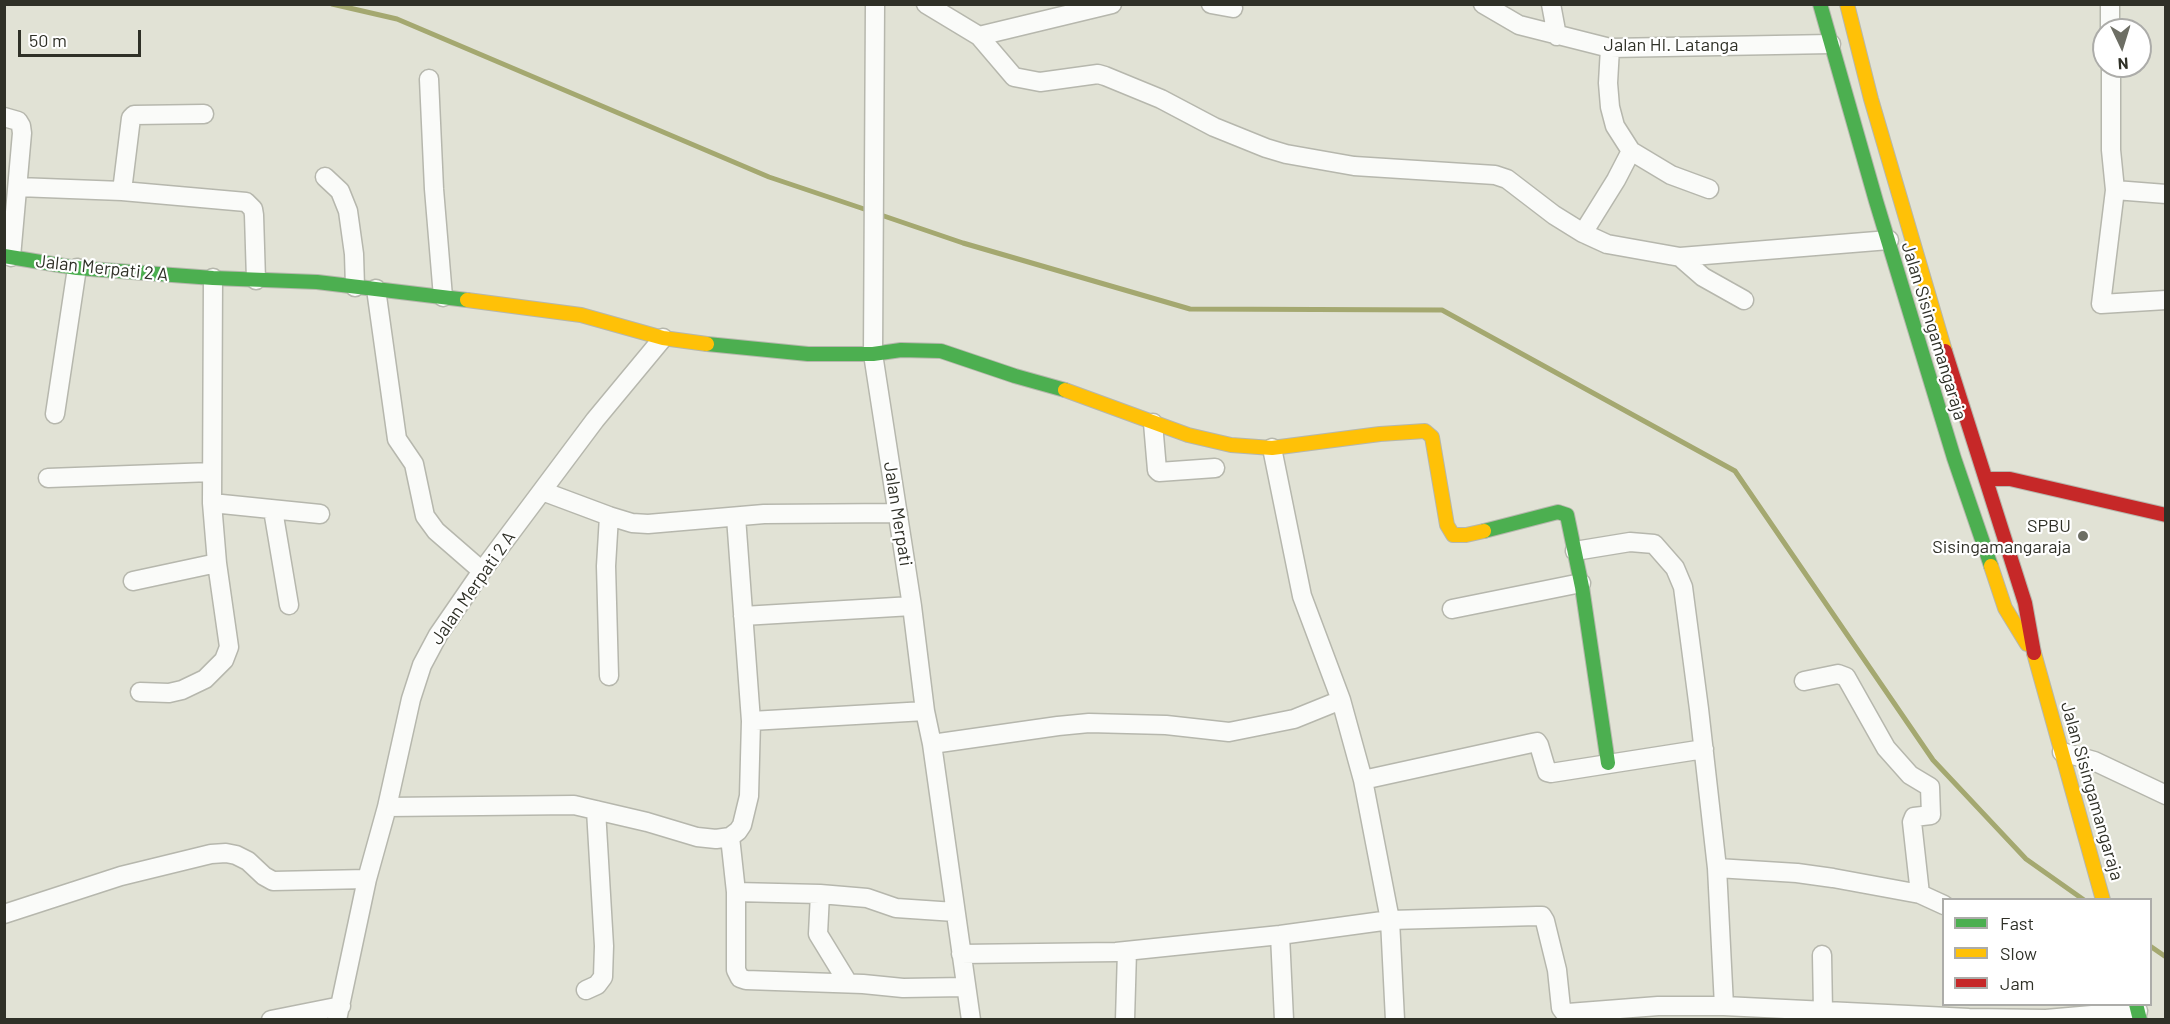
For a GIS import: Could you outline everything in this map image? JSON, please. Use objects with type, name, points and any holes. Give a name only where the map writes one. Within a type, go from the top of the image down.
[{"type":"street","name":"Jalan Merpati","points":[[875,4],[873,354],[912,606],[925,711],[932,744],[971,1020]]},
{"type":"street","points":[[926,4],[979,36],[1014,77],[1040,82],[1098,74],[1161,99],[1214,127],[1286,154],[1354,166],[1483,173],[1506,179],[1554,215],[1583,233],[1607,244],[1680,257],[1889,240]]},
{"type":"street","points":[[979,36],[1112,4]]},
{"type":"street","points":[[1211,4],[1233,8]]},
{"type":"street","name":"Jalan HI. Latanga","points":[[1482,4],[1510,22],[1610,48],[1831,44]]},
{"type":"street","points":[[1551,4],[1557,36]]},
{"type":"street","name":"Jalan Sisingamangaraja","points":[[1821,4],[1876,201],[1954,458],[2005,609],[2035,658]]},
{"type":"street","name":"Jalan Sisingamangaraja","points":[[1847,4],[1871,99],[1901,196],[1928,296],[2025,603],[2035,658],[2102,898]]},
{"type":"street","points":[[1610,48],[1608,83],[1610,107],[1615,126],[1631,151],[1671,175],[1709,189]]},
{"type":"street","points":[[429,78],[434,189],[443,297]]},
{"type":"street","points":[[2111,78],[2111,150],[2115,190],[2102,304],[2166,300]]},
{"type":"street","points":[[122,191],[131,118],[134,115],[204,114]]},
{"type":"street","points":[[4,117],[18,121],[21,126],[18,187],[8,256]]},
{"type":"street","points":[[1583,233],[1631,151]]},
{"type":"street","points":[[325,177],[340,191],[348,211],[355,286]]},
{"type":"street","points":[[18,187],[122,191],[246,202],[250,204],[254,215],[256,280]]},
{"type":"street","points":[[2115,190],[2166,194]]},
{"type":"street","points":[[1876,201],[1901,196]]},
{"type":"street","name":"Jalan Merpati 2 A","points":[[8,256],[77,268],[355,286],[581,315],[663,338],[808,354],[873,354],[901,350],[941,351],[1015,376],[1079,394],[1188,435],[1231,445],[1272,448],[1380,434],[1425,431],[1432,437],[1447,525],[1453,535],[1466,535],[1564,512],[1570,521],[1575,551]]},
{"type":"street","points":[[1680,257],[1703,278],[1744,300]]},
{"type":"street","points":[[55,414],[77,268]]},
{"type":"street","points":[[140,692],[169,693],[206,679],[224,660],[229,647],[212,503],[213,278]]},
{"type":"street","points":[[376,289],[397,440],[414,464],[425,516],[436,531],[482,571]]},
{"type":"street","name":"Jalan Merpati 2 A","points":[[339,1013],[367,879],[387,807],[411,699],[422,665],[438,634],[482,571],[595,420],[663,338]]},
{"type":"street","points":[[1153,423],[1159,472],[1215,468]]},
{"type":"street","points":[[1272,448],[1302,596],[1341,700],[1363,780],[1390,920],[1395,1020]]},
{"type":"street","points":[[48,478],[212,472]]},
{"type":"street","points":[[1986,479],[2010,479],[2166,515]]},
{"type":"street","points":[[542,491],[609,516],[632,523],[648,524],[764,514],[898,513]]},
{"type":"street","points":[[212,503],[320,514]]},
{"type":"street","points":[[273,510],[289,605]]},
{"type":"street","points":[[609,516],[606,566],[609,676]]},
{"type":"street","points":[[387,807],[574,805],[697,837],[716,839],[730,837],[738,831],[742,825],[749,796],[751,721],[736,517]]},
{"type":"street","points":[[1608,763],[1575,551],[1630,542],[1654,544],[1675,568],[1683,587],[1687,612],[1717,868],[1724,1006]]},
{"type":"street","points":[[133,581],[218,563]]},
{"type":"street","points":[[1452,609],[1581,583]]},
{"type":"street","points":[[744,616],[912,606]]},
{"type":"street","points":[[1804,681],[1838,674],[1846,677],[1886,748],[1910,775],[1930,787],[1931,815],[1914,817],[1912,822],[1920,894]]},
{"type":"street","points":[[932,744],[1089,723],[1166,725],[1229,732],[1294,718],[1341,700]]},
{"type":"street","points":[[751,721],[925,711]]},
{"type":"street","points":[[1363,780],[1537,742],[1547,772],[1704,749]]},
{"type":"street","points":[[2062,752],[2094,761],[2166,795]]},
{"type":"street","points":[[586,990],[597,985],[603,977],[604,946],[596,810]]},
{"type":"street","points":[[730,837],[736,892],[736,970],[740,978],[903,988],[965,987]]},
{"type":"street","points":[[4,914],[121,876],[211,854],[237,855],[273,881],[367,879]]},
{"type":"street","points":[[1717,868],[1797,873],[1920,894],[1942,904]]},
{"type":"street","points":[[736,892],[820,894],[867,898],[896,908],[955,912]]},
{"type":"street","points":[[820,894],[818,934],[848,983]]},
{"type":"street","points":[[961,954],[1127,951],[1280,935],[1390,920],[1542,916],[1553,955],[1564,1012],[1568,1013],[1659,1013],[1724,1006],[1969,1018],[2046,1019],[2138,1012]]},
{"type":"street","points":[[1280,935],[1284,1020]]},
{"type":"street","points":[[1125,1020],[1127,951]]},
{"type":"street","points":[[1822,955],[1823,1011]]},
{"type":"street","points":[[271,1020],[339,1013]]},
{"type":"waterway","points":[[332,4],[397,19],[769,177],[870,211]]},
{"type":"waterway","points":[[878,214],[963,243],[1190,309],[1442,310],[1735,471],[1933,760],[2026,859],[2081,898]]},
{"type":"waterway","points":[[2152,947],[2166,957]]},
{"type":"traffic: fast","points":[[1820,4],[1876,201],[1954,458],[1991,566]]},
{"type":"traffic: fast","points":[[4,256],[77,268],[213,278],[317,282],[467,300]]},
{"type":"traffic: fast","points":[[707,344],[808,354],[873,354],[901,350],[941,351],[1065,390]]},
{"type":"traffic: fast","points":[[1484,531],[1558,512],[1567,515],[1582,587],[1608,763]]},
{"type":"traffic: fast","points":[[2136,1006],[2140,1020]]},
{"type":"traffic: slow","points":[[1847,4],[1871,99],[1945,351]]},
{"type":"traffic: slow","points":[[467,300],[581,315],[663,338],[707,344]]},
{"type":"traffic: slow","points":[[1065,390],[1188,435],[1231,445],[1272,448],[1380,434],[1425,431],[1432,437],[1447,525],[1453,535],[1484,531]]},
{"type":"traffic: slow","points":[[1991,566],[2005,608],[2027,644]]},
{"type":"traffic: slow","points":[[2034,653],[2102,898]]},
{"type":"traffic: jam","points":[[1945,351],[2025,603],[2034,653]]},
{"type":"traffic: jam","points":[[1986,479],[2010,479],[2166,515]]},
{"type":"place","name":"SPBU Sisingamangaraja","points":[[2083,536]]}]
